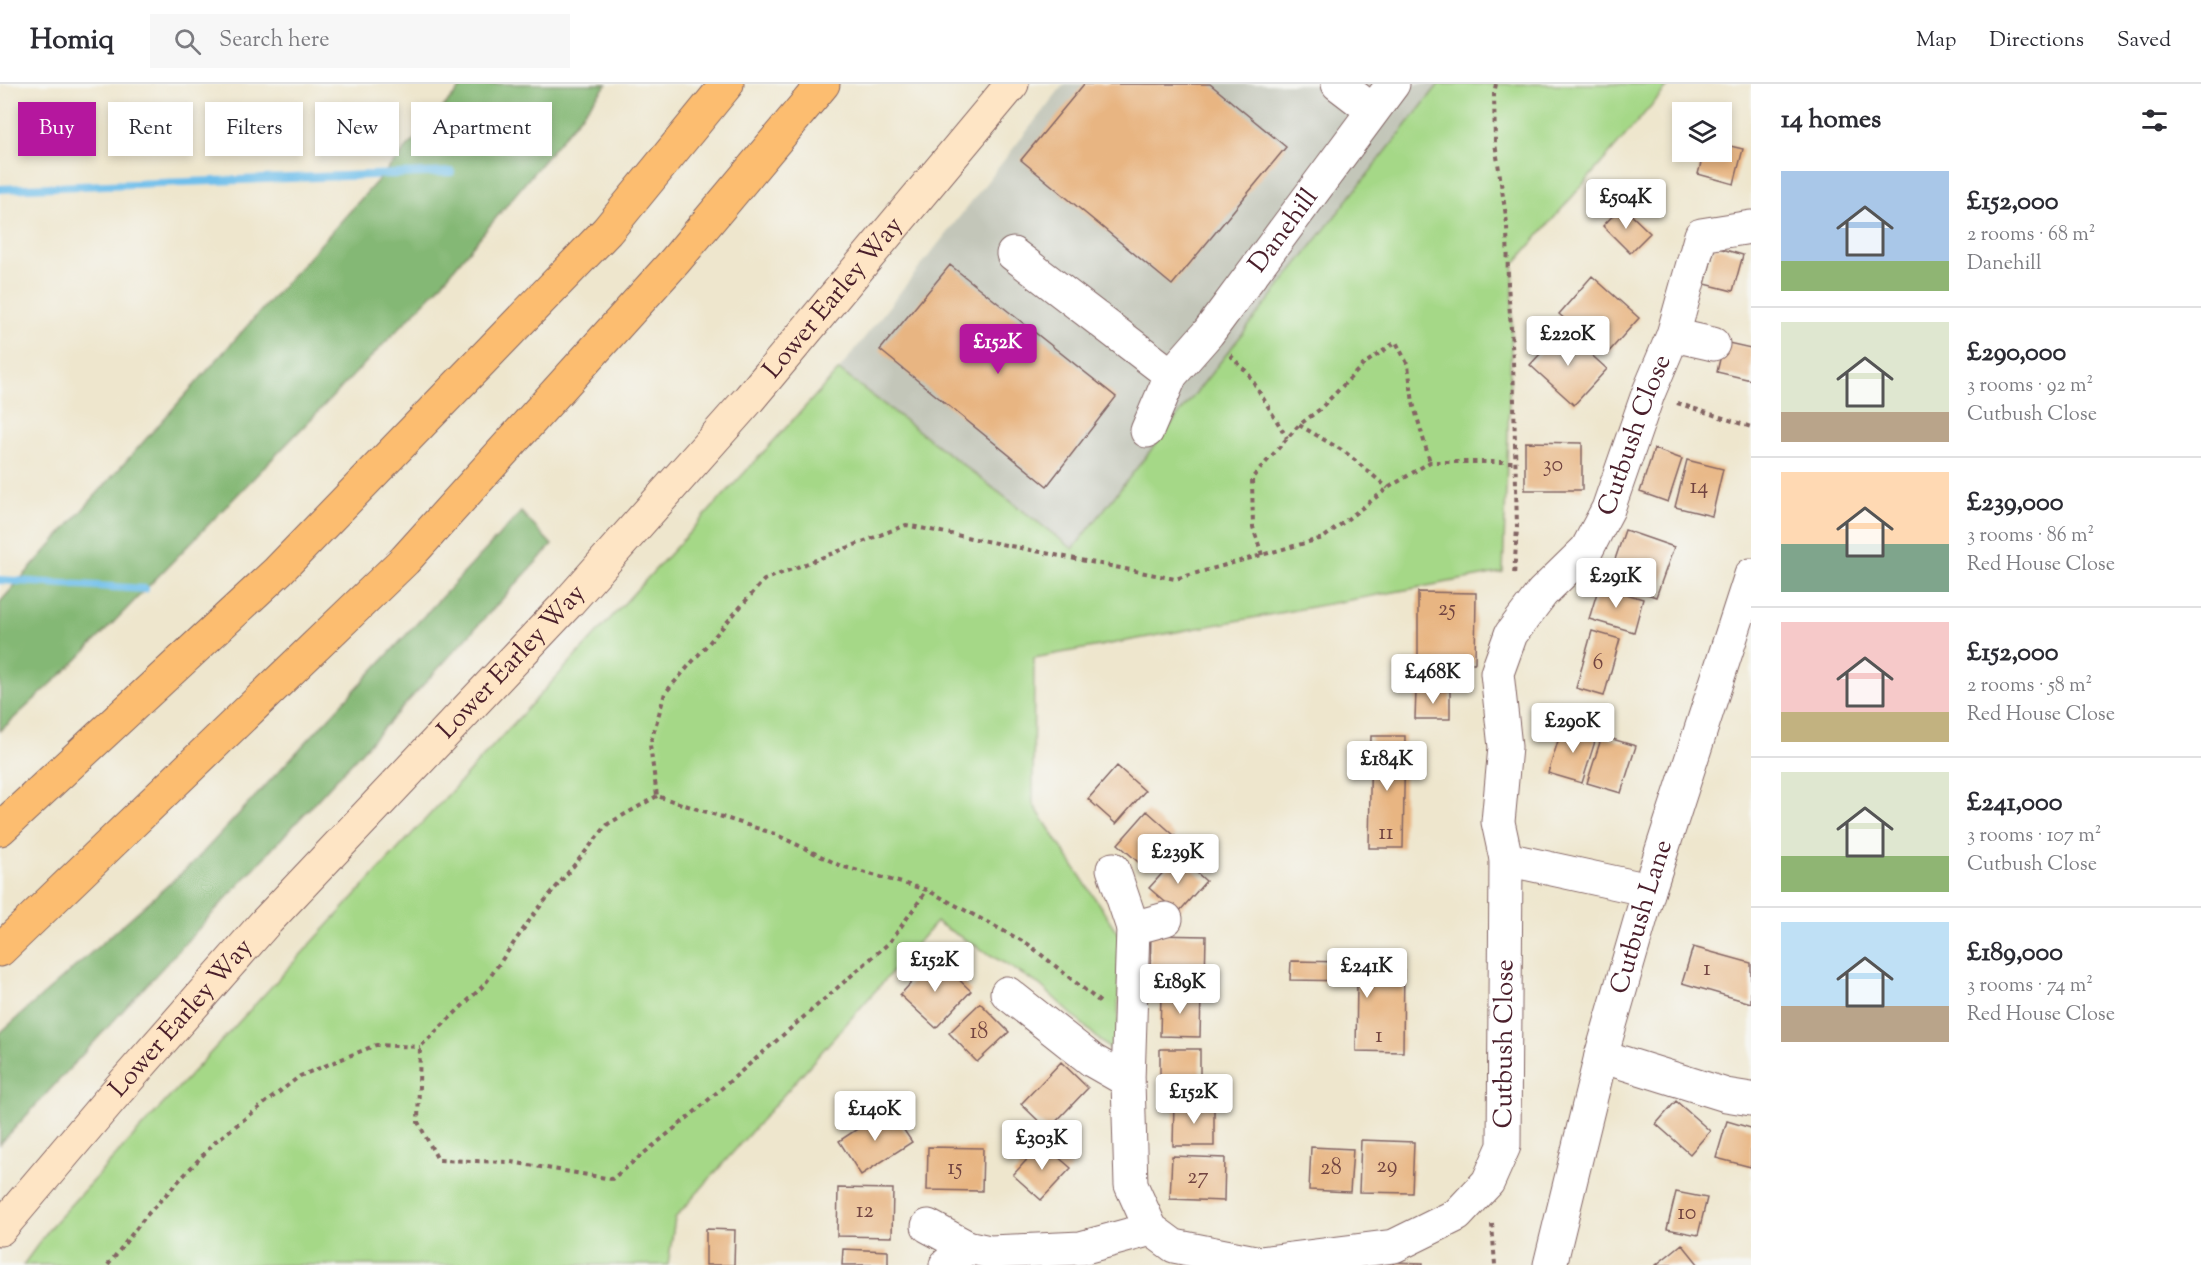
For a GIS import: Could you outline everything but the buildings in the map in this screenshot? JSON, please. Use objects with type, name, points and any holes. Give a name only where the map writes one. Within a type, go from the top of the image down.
[{"type":"highway","points":[[0,829],[278,571],[608,231],[727,84]]},
{"type":"highway","points":[[0,950],[405,560],[675,261],[823,84]]},
{"type":"main road","name":"Lower Earley Way","points":[[0,1229],[265,923],[567,604],[749,399],[1012,84]]},
{"type":"street","points":[[1338,84],[1372,110]]},
{"type":"street","name":"Danehill","points":[[1147,431],[1171,375],[1208,333],[1393,84]]},
{"type":"street","name":"Cutbush Close","points":[[1151,1229],[1174,1246],[1260,1263],[1394,1246],[1457,1215],[1488,1182],[1504,1146],[1506,859],[1498,822],[1505,747],[1497,673],[1511,634],[1542,593],[1587,549],[1608,509],[1648,394],[1673,335],[1701,235],[1751,227]]},
{"type":"street","points":[[1013,254],[1171,375]]},
{"type":"street","name":"Cutbush Close","points":[[1673,335],[1713,344]]},
{"type":"street","name":"Cutbush Lane","points":[[1550,1265],[1600,1056],[1650,890],[1751,575]]},
{"type":"street","points":[[1506,859],[1650,890]]},
{"type":"street","points":[[928,1226],[956,1256],[990,1252],[1081,1248],[1151,1229],[1131,1185],[1128,1081],[1133,928],[1113,869]]},
{"type":"street","points":[[1133,928],[1166,919]]},
{"type":"street","points":[[1007,993],[1093,1061],[1128,1081]]},
{"type":"street","points":[[1600,1056],[1726,1095],[1751,1099]]},
{"type":"path","points":[[1496,84],[1494,94],[1495,143],[1507,223],[1516,462],[1517,528],[1514,587]]},
{"type":"path","points":[[1208,333],[1248,374],[1287,438]]},
{"type":"path","points":[[1262,555],[1253,528],[1252,478],[1299,425],[1319,410],[1364,364],[1396,342],[1408,364],[1413,403],[1430,462]]},
{"type":"path","points":[[1648,394],[1751,427]]},
{"type":"path","points":[[1299,425],[1345,452],[1388,488]]},
{"type":"path","points":[[657,796],[650,745],[665,693],[764,580],[906,525],[1175,579],[1323,538],[1388,488],[1430,462],[1516,462]]},
{"type":"path","points":[[927,890],[890,942],[691,1115],[612,1179],[511,1162],[438,1160],[418,1122],[420,1047],[485,984],[534,914],[608,824],[657,796],[776,834],[841,866],[927,890],[1028,945],[1130,1025]]},
{"type":"path","points":[[108,1265],[146,1216],[216,1141],[300,1076],[376,1045],[420,1047]]},
{"type":"shaded area","points":[[1064,84],[1439,84],[1073,549],[839,370]]},
{"type":"green space","points":[[464,84],[607,84],[552,150],[552,102],[448,102]]},
{"type":"green space","points":[[1439,84],[1670,84],[1514,264],[1503,572],[1034,658],[1033,804],[1119,935],[1118,1057],[1040,985],[936,922],[675,1218],[668,1265],[23,1265],[52,1225],[839,370],[1073,549]]},
{"type":"green space","points":[[411,143],[411,156],[547,156],[437,289],[76,661],[0,731],[0,602]]},
{"type":"green space","points":[[521,512],[552,545],[0,1144],[0,1033],[194,862]]},
{"type":"waterway","points":[[0,189],[451,172]]},
{"type":"waterway","points":[[0,580],[145,589]]}]
